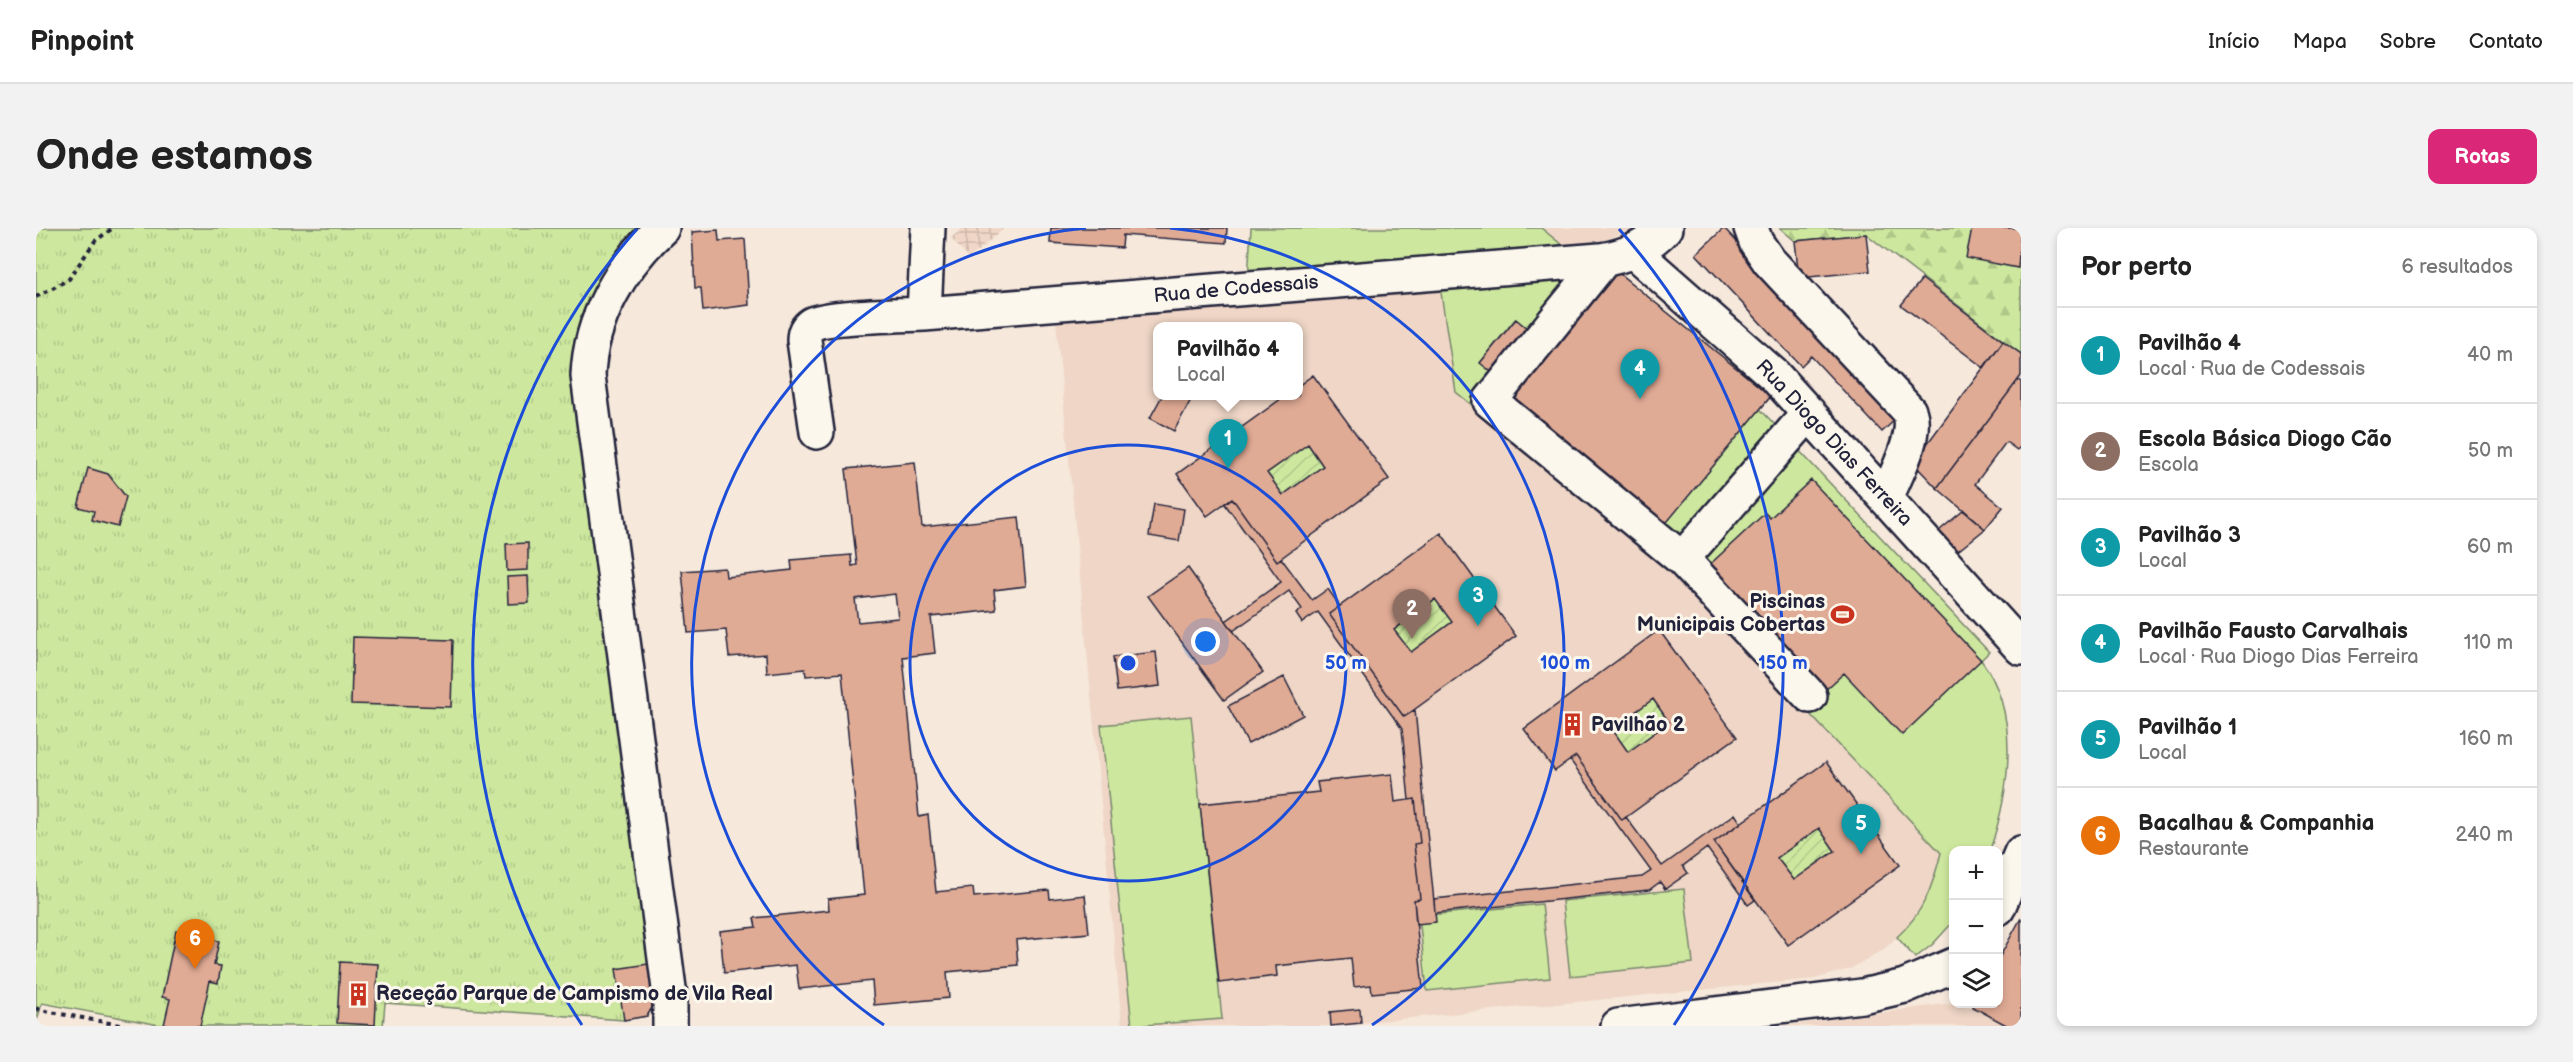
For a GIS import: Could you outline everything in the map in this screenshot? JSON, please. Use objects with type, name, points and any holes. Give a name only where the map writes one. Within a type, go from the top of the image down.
[{"type":"street","points":[[662,228],[634,258],[613,292],[596,327],[588,365],[670,996],[670,1026]]},
{"type":"street","points":[[1665,228],[1653,239],[1618,255],[1490,401],[1682,560],[1810,696]]},
{"type":"street","points":[[1751,228],[1756,242],[1769,261],[1909,411],[1912,418],[1912,432],[1886,498]]},
{"type":"street","points":[[924,314],[930,230]]},
{"type":"street","name":"Rua de Codessais","points":[[817,432],[804,340],[808,328],[829,320],[924,314],[1618,255]]},
{"type":"street","name":"Rua Diogo Dias Ferreira","points":[[1618,255],[1764,364],[2021,648]]},
{"type":"street","points":[[1682,560],[1809,413]]},
{"type":"street","points":[[2001,900],[2021,853]]},
{"type":"street","points":[[1618,1026],[1862,996],[1905,986],[1949,967]]},
{"type":"path","points":[[36,297],[69,279],[95,241],[113,228]]},
{"type":"path","points":[[36,1008],[125,1026]]},
{"type":"shaded area","points":[[963,228],[1004,228],[969,259],[951,238]]},
{"type":"shaded area","points":[[1541,228],[1635,228],[1605,240],[1562,245]]},
{"type":"shaded area","points":[[1440,285],[1673,569],[1941,853],[1932,889],[1912,923],[1884,949],[1850,969],[1814,979],[1327,1026],[1122,1026],[1056,321]]},
{"type":"shaded area","points":[[1945,1004],[1949,1004],[1949,1008],[1975,1008],[2008,1026],[1785,1026]]},
{"type":"green space","points":[[36,228],[638,228],[624,240],[577,346],[648,964],[655,1003],[647,1016],[624,1020],[385,1003],[383,1026],[165,1026],[42,1003],[36,1024]]},
{"type":"green space","points":[[1251,228],[1541,228],[1562,245],[1248,279]]},
{"type":"green space","points":[[1780,228],[2021,228],[2021,354],[1866,234],[1795,241]]},
{"type":"green space","points":[[1616,271],[1771,396],[1760,409],[1989,652],[1981,660],[1994,681],[2007,728],[2008,752],[2003,802],[1991,846],[1949,846],[1949,926],[1933,944],[1915,958],[1897,937],[1914,918],[1926,899],[1941,853],[1673,569],[1456,392],[1440,286]],"holes":[[[1515,319],[1530,330],[1480,363]]]},
{"type":"green space","points":[[1308,444],[1323,466],[1283,495],[1267,473]]},
{"type":"green space","points":[[1435,599],[1452,622],[1411,652],[1394,630]]},
{"type":"green space","points":[[1653,699],[1669,722],[1628,752],[1612,729]]},
{"type":"green space","points":[[1191,716],[1222,1019],[1132,1026],[1101,725]]},
{"type":"green space","points":[[1819,828],[1835,851],[1794,880],[1777,858]]},
{"type":"green space","points":[[1684,889],[1693,963],[1570,976],[1562,901]]},
{"type":"green space","points":[[1542,904],[1550,978],[1427,991],[1419,916]]},
{"type":"building","points":[[1051,228],[1227,228],[1226,243],[1123,235],[1122,248],[1050,243]]},
{"type":"building","points":[[1724,228],[1900,415],[1882,432],[1811,356],[1801,366],[1696,254]]},
{"type":"building","points":[[1972,228],[2021,228],[2018,268],[1966,258]]},
{"type":"building","points":[[718,230],[719,241],[745,239],[749,305],[703,311],[701,288],[695,288],[692,232]]},
{"type":"building","points":[[1866,234],[1870,271],[1799,278],[1795,241]]},
{"type":"building","points":[[1616,271],[1771,396],[1663,527],[1509,402]]},
{"type":"building","points":[[1922,279],[2003,341],[1984,368],[1901,305]]},
{"type":"building","points":[[1516,319],[1530,331],[1495,375],[1480,363]]},
{"type":"building","points":[[2003,341],[2021,354],[2021,376],[1937,488],[1913,463]]},
{"type":"building","points":[[1313,375],[1389,479],[1277,561],[1232,498],[1207,516],[1177,474],[1279,400],[1303,400],[1303,382]],"holes":[[[1308,444],[1323,466],[1283,495],[1267,473]]]},
{"type":"building","points":[[2018,380],[2021,382],[2021,446],[2017,450],[2006,442],[1975,484],[2003,507],[1985,529],[1937,488]]},
{"type":"building","points":[[1160,400],[1191,400],[1174,431],[1150,418]]},
{"type":"building","points":[[915,462],[922,527],[1019,517],[1026,586],[994,590],[996,610],[931,617],[935,653],[903,657],[919,817],[928,815],[936,892],[973,888],[974,897],[1049,890],[1050,899],[1085,895],[1089,933],[1016,940],[1018,965],[947,972],[949,998],[874,1005],[872,981],[799,989],[796,965],[724,973],[720,931],[756,927],[754,918],[829,910],[828,899],[864,895],[842,673],[806,676],[805,669],[767,673],[766,654],[729,657],[726,630],[688,633],[682,571],[725,568],[726,577],[792,570],[791,560],[851,555],[852,566],[857,565],[846,469]],"holes":[[[895,594],[898,618],[858,622],[855,599]]]},
{"type":"building","points":[[88,468],[108,474],[126,497],[118,527],[92,520],[94,511],[78,507]]},
{"type":"building","name":"Piscinas Municipais Cobertas","points":[[1811,480],[1981,660],[1902,735],[1844,673],[1822,693],[1705,569],[1765,513],[1770,518]]},
{"type":"building","points":[[1232,498],[1277,561],[1281,558],[1312,600],[1328,589],[1340,606],[1329,614],[1404,717],[1415,710],[1436,922],[1416,924],[1414,900],[1420,899],[1414,844],[1420,843],[1415,799],[1409,800],[1402,729],[1318,612],[1302,623],[1296,614],[1302,609],[1289,591],[1233,631],[1226,621],[1281,582],[1225,504]]},
{"type":"building","points":[[1154,504],[1184,509],[1179,541],[1149,536]]},
{"type":"building","points":[[1964,510],[1985,529],[1954,554],[1934,535]]},
{"type":"building","points":[[1441,533],[1516,636],[1404,717],[1329,614]],"holes":[[[1435,599],[1452,622],[1411,652],[1394,630]]]},
{"type":"building","points":[[528,543],[528,570],[507,571],[506,544]]},
{"type":"building","points":[[1188,568],[1263,672],[1224,700],[1148,596]]},
{"type":"building","points":[[528,576],[529,603],[508,604],[507,577]]},
{"type":"building","name":"Pavilhão 2","points":[[1659,630],[1737,737],[1622,820],[1576,756],[1555,771],[1524,729]],"holes":[[[1653,699],[1669,722],[1628,752],[1612,729]]]},
{"type":"building","points":[[353,637],[453,640],[451,707],[351,704]]},
{"type":"building","points":[[1156,652],[1160,686],[1117,691],[1113,657]]},
{"type":"building","points":[[1284,677],[1303,715],[1248,744],[1228,706]]},
{"type":"building","points":[[1576,756],[1622,820],[1626,817],[1662,866],[1735,814],[1741,823],[1714,842],[1755,900],[1748,905],[1707,848],[1683,866],[1688,873],[1665,889],[1660,882],[1649,890],[1435,913],[1434,899],[1642,877],[1651,871],[1570,760]]},
{"type":"building","points":[[1826,762],[1900,865],[1788,945],[1714,842]],"holes":[[[1819,828],[1835,851],[1794,880],[1777,858]]]},
{"type":"building","points":[[1392,774],[1395,802],[1415,799],[1420,843],[1414,844],[1420,899],[1414,900],[1423,988],[1372,993],[1371,985],[1354,987],[1351,958],[1276,966],[1277,976],[1219,983],[1200,804],[1319,792],[1317,782]]},
{"type":"building","points":[[2021,918],[2021,1026],[2008,1026],[1975,1008],[2003,1008],[2003,951]]},
{"type":"building","points":[[176,931],[219,941],[214,965],[221,966],[218,983],[210,981],[200,1026],[164,1025],[170,999],[162,997]]},
{"type":"building","name":"Receção Parque de Campismo de Vila Real","points":[[340,962],[378,964],[375,1025],[337,1023]]},
{"type":"building","points":[[648,964],[655,1003],[647,1016],[624,1020],[616,969]]},
{"type":"building","points":[[1360,1009],[1361,1023],[1331,1026],[1330,1012]]},
{"type":"place","name":"Pavilhão Fausto Carvalhais","points":[[1640,399]]},
{"type":"place","name":"Pavilhão 4","points":[[1228,469]]},
{"type":"place","name":"Piscinas Municipais Cobertas","points":[[1843,614]]},
{"type":"place","name":"Pavilhão 3","points":[[1478,626]]},
{"type":"place","name":"Escola Básica Diogo Cão","points":[[1412,639]]},
{"type":"place","name":"Pavilhão 2","points":[[1573,725]]},
{"type":"place","name":"Pavilhão 1","points":[[1861,854]]},
{"type":"place","name":"Bacalhau & Companhia","points":[[195,969]]},
{"type":"place","name":"Receção Parque de Campismo de Vila Real","points":[[358,994]]}]
